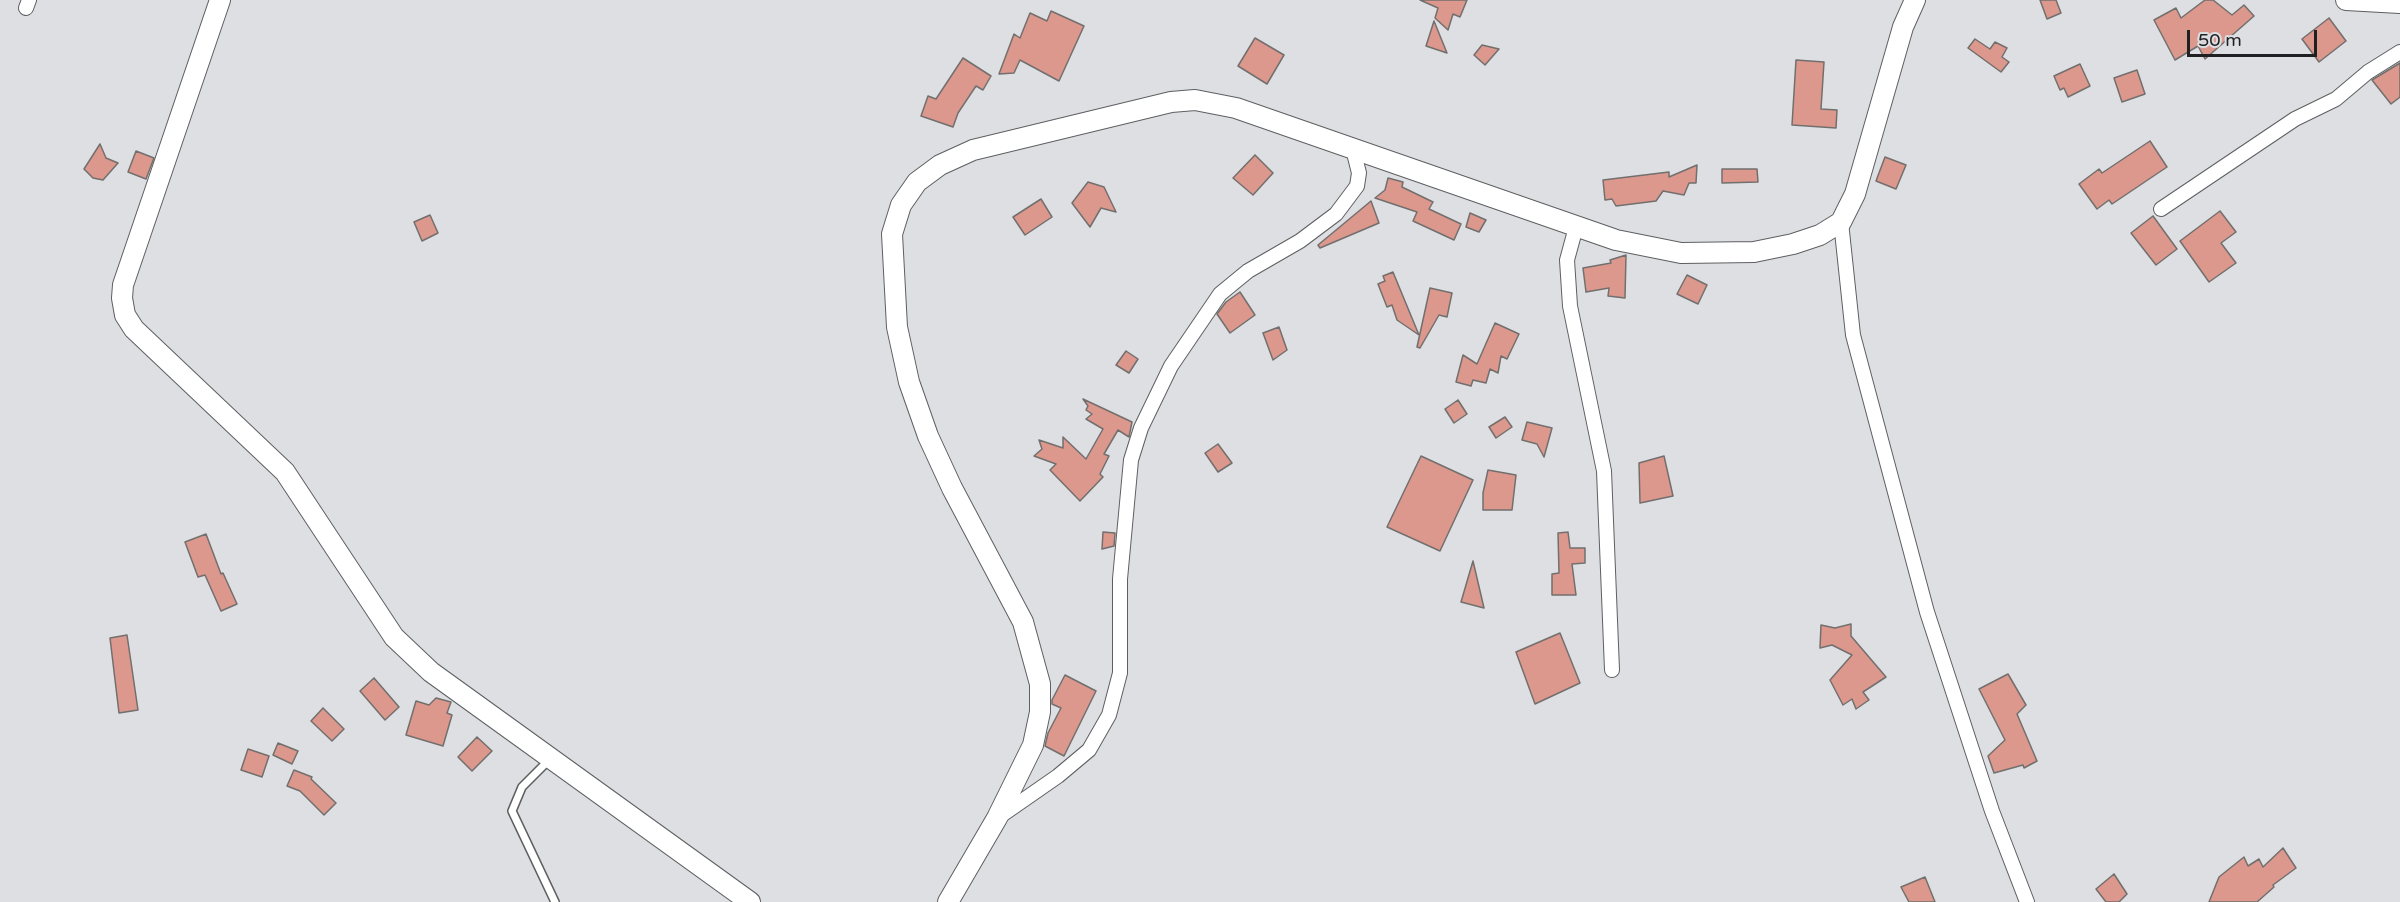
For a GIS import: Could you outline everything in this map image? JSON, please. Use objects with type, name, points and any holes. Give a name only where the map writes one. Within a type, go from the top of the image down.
[{"type":"street","points":[[220,0],[123,285],[122,298],[125,315],[145,341],[285,472],[394,637],[431,672],[750,902]]},
{"type":"street","points":[[951,901],[997,818],[1032,745],[1040,712],[1040,684],[1023,622],[952,488],[928,436],[909,382],[897,327],[891,234],[901,206],[917,182],[940,165],[973,150],[1171,102],[1195,100],[1236,108],[1576,227],[1649,248],[1681,253],[1754,252],[1793,244],[1820,235],[1841,222],[1855,194],[1903,27],[1915,0]]},
{"type":"street","points":[[2346,0],[2400,3]]},
{"type":"street","points":[[2161,209],[2295,119],[2336,99],[2368,72],[2400,51]]},
{"type":"street","points":[[997,818],[1058,776],[1089,750],[1109,715],[1120,673],[1119,579],[1131,460],[1141,428],[1171,366],[1220,294],[1248,271],[1300,241],[1336,214],[1357,186],[1359,173],[1353,149]]},
{"type":"street","points":[[1841,222],[1853,335],[1927,612],[1992,812],[2026,902]]},
{"type":"street","points":[[1576,227],[1567,260],[1570,306],[1604,471],[1612,670]]},
{"type":"lane","points":[[551,758],[522,787],[512,811],[555,902]]},
{"type":"building","points":[[1420,0],[1467,0],[1460,17],[1453,14],[1448,30],[1435,18],[1438,8]]},
{"type":"building","points":[[2040,0],[2056,0],[2061,13],[2047,19]]},
{"type":"building","points":[[2205,0],[2213,0],[2232,15],[2244,5],[2254,16],[2205,59],[2198,46],[2175,60],[2154,20],[2176,8],[2181,18]]},
{"type":"building","points":[[1051,11],[1084,26],[1059,81],[1020,60],[1014,73],[999,74],[1014,34],[1020,38],[1030,13],[1047,21]]},
{"type":"building","points":[[2329,18],[2346,41],[2319,62],[2302,39]]},
{"type":"building","points":[[1434,21],[1447,53],[1426,46]]},
{"type":"building","points":[[1255,38],[1284,55],[1267,84],[1238,66]]},
{"type":"building","points":[[1975,39],[1990,49],[1995,42],[2007,48],[2002,57],[2009,62],[2001,72],[1968,48]]},
{"type":"building","points":[[1482,45],[1499,49],[1485,65],[1474,55]]},
{"type":"building","points":[[963,58],[991,76],[983,90],[976,86],[958,113],[953,127],[921,116],[928,96],[936,99]]},
{"type":"building","points":[[1796,60],[1824,62],[1821,109],[1837,110],[1836,128],[1792,125]]},
{"type":"building","points":[[2400,63],[2400,97],[2391,104],[2372,80]]},
{"type":"building","points":[[2080,64],[2090,86],[2068,97],[2064,88],[2060,90],[2054,76]]},
{"type":"building","points":[[2137,70],[2145,94],[2122,102],[2114,78]]},
{"type":"building","points":[[2150,141],[2167,167],[2112,204],[2109,200],[2097,209],[2079,184],[2099,169],[2102,173]]},
{"type":"building","points":[[100,144],[106,158],[118,163],[103,180],[93,178],[84,169]]},
{"type":"building","points":[[136,151],[154,158],[146,179],[128,172]]},
{"type":"building","points":[[1255,155],[1273,173],[1253,195],[1233,178]]},
{"type":"building","points":[[1885,157],[1906,165],[1896,189],[1876,181]]},
{"type":"building","points":[[1697,165],[1696,183],[1689,183],[1684,195],[1663,191],[1656,201],[1616,206],[1612,199],[1605,200],[1603,180],[1669,172],[1669,177]]},
{"type":"building","points":[[1722,169],[1757,169],[1758,182],[1722,183]]},
{"type":"building","points":[[1388,178],[1403,182],[1402,187],[1433,202],[1429,209],[1461,224],[1454,240],[1413,221],[1417,212],[1375,198],[1385,190]]},
{"type":"building","points":[[1088,182],[1104,187],[1116,212],[1101,208],[1090,227],[1072,203]]},
{"type":"building","points":[[1041,199],[1052,217],[1025,235],[1013,217]]},
{"type":"building","points":[[1371,201],[1379,223],[1320,248],[1318,245]]},
{"type":"building","points":[[2220,211],[2236,232],[2221,243],[2236,263],[2209,282],[2180,241]]},
{"type":"building","points":[[1470,213],[1486,220],[1479,232],[1466,227]]},
{"type":"building","points":[[430,215],[438,233],[422,241],[414,222]]},
{"type":"building","points":[[2153,216],[2177,249],[2156,265],[2131,233]]},
{"type":"building","points":[[1626,255],[1625,298],[1608,296],[1609,288],[1586,292],[1583,268],[1611,263],[1610,260]]},
{"type":"building","points":[[1393,272],[1419,335],[1397,320],[1392,305],[1387,307],[1378,284],[1385,281],[1383,276]]},
{"type":"building","points":[[1687,275],[1707,285],[1698,304],[1677,294]]},
{"type":"building","points":[[1430,288],[1452,293],[1447,317],[1439,315],[1420,348],[1417,347]]},
{"type":"building","points":[[1240,292],[1255,315],[1230,333],[1217,314],[1226,302]]},
{"type":"building","points":[[1495,323],[1519,334],[1507,359],[1501,356],[1498,373],[1490,369],[1486,383],[1473,380],[1471,386],[1456,382],[1463,355],[1477,364]]},
{"type":"building","points":[[1279,327],[1287,350],[1273,360],[1263,333]]},
{"type":"building","points":[[1126,351],[1138,359],[1129,373],[1116,365]]},
{"type":"building","points":[[1083,399],[1132,422],[1129,437],[1118,430],[1104,454],[1109,456],[1100,474],[1103,477],[1080,501],[1050,470],[1056,464],[1034,456],[1042,449],[1039,440],[1063,448],[1063,437],[1086,459],[1103,429],[1086,419],[1092,414],[1086,410],[1088,406]]},
{"type":"building","points":[[1458,400],[1467,414],[1454,423],[1445,409]]},
{"type":"building","points":[[1505,417],[1512,427],[1496,438],[1489,427]]},
{"type":"building","points":[[1527,422],[1552,428],[1544,457],[1537,444],[1522,440]]},
{"type":"building","points":[[1218,444],[1232,463],[1218,472],[1205,453]]},
{"type":"building","points":[[1421,456],[1473,480],[1440,551],[1387,527]]},
{"type":"building","points":[[1664,456],[1673,496],[1640,503],[1639,463]]},
{"type":"building","points":[[1488,470],[1516,475],[1512,510],[1483,510],[1483,493]]},
{"type":"building","points":[[1103,532],[1115,533],[1114,546],[1102,549]]},
{"type":"building","points":[[1568,532],[1570,548],[1585,548],[1585,563],[1572,564],[1576,595],[1552,595],[1552,574],[1559,573],[1558,533]]},
{"type":"building","points":[[206,534],[221,574],[223,573],[237,604],[221,611],[205,575],[198,577],[185,542]]},
{"type":"building","points":[[1473,561],[1484,608],[1461,602]]},
{"type":"building","points":[[1851,624],[1851,636],[1886,677],[1863,692],[1869,700],[1856,709],[1852,699],[1843,705],[1830,680],[1852,655],[1832,645],[1820,648],[1821,625],[1835,628]]},
{"type":"building","points":[[1560,633],[1580,683],[1535,704],[1516,652]]},
{"type":"building","points":[[127,635],[138,710],[119,713],[110,638]]},
{"type":"building","points":[[2008,674],[2026,705],[2017,714],[2037,761],[2024,768],[2023,765],[1994,773],[1988,756],[2005,740],[1979,689]]},
{"type":"building","points":[[1065,675],[1096,691],[1064,756],[1045,746],[1048,733],[1061,708],[1052,704],[1052,700]]},
{"type":"building","points":[[374,678],[399,707],[385,720],[360,691]]},
{"type":"building","points":[[436,698],[451,702],[447,713],[452,715],[443,746],[406,735],[416,701],[429,705]]},
{"type":"building","points":[[323,708],[344,729],[332,741],[311,721]]},
{"type":"building","points":[[477,737],[492,751],[472,771],[458,757]]},
{"type":"building","points":[[278,743],[298,751],[292,764],[273,755]]},
{"type":"building","points":[[248,749],[269,756],[262,777],[241,770]]},
{"type":"building","points":[[294,770],[312,777],[311,779],[336,803],[324,815],[300,791],[287,786]]},
{"type":"building","points":[[2283,848],[2296,868],[2273,885],[2274,887],[2257,902],[2209,902],[2219,877],[2244,857],[2248,866],[2259,859],[2263,867]]},
{"type":"building","points":[[2114,874],[2127,894],[2119,902],[2106,902],[2096,889]]},
{"type":"building","points":[[1925,877],[1935,902],[1909,902],[1901,887]]}]
